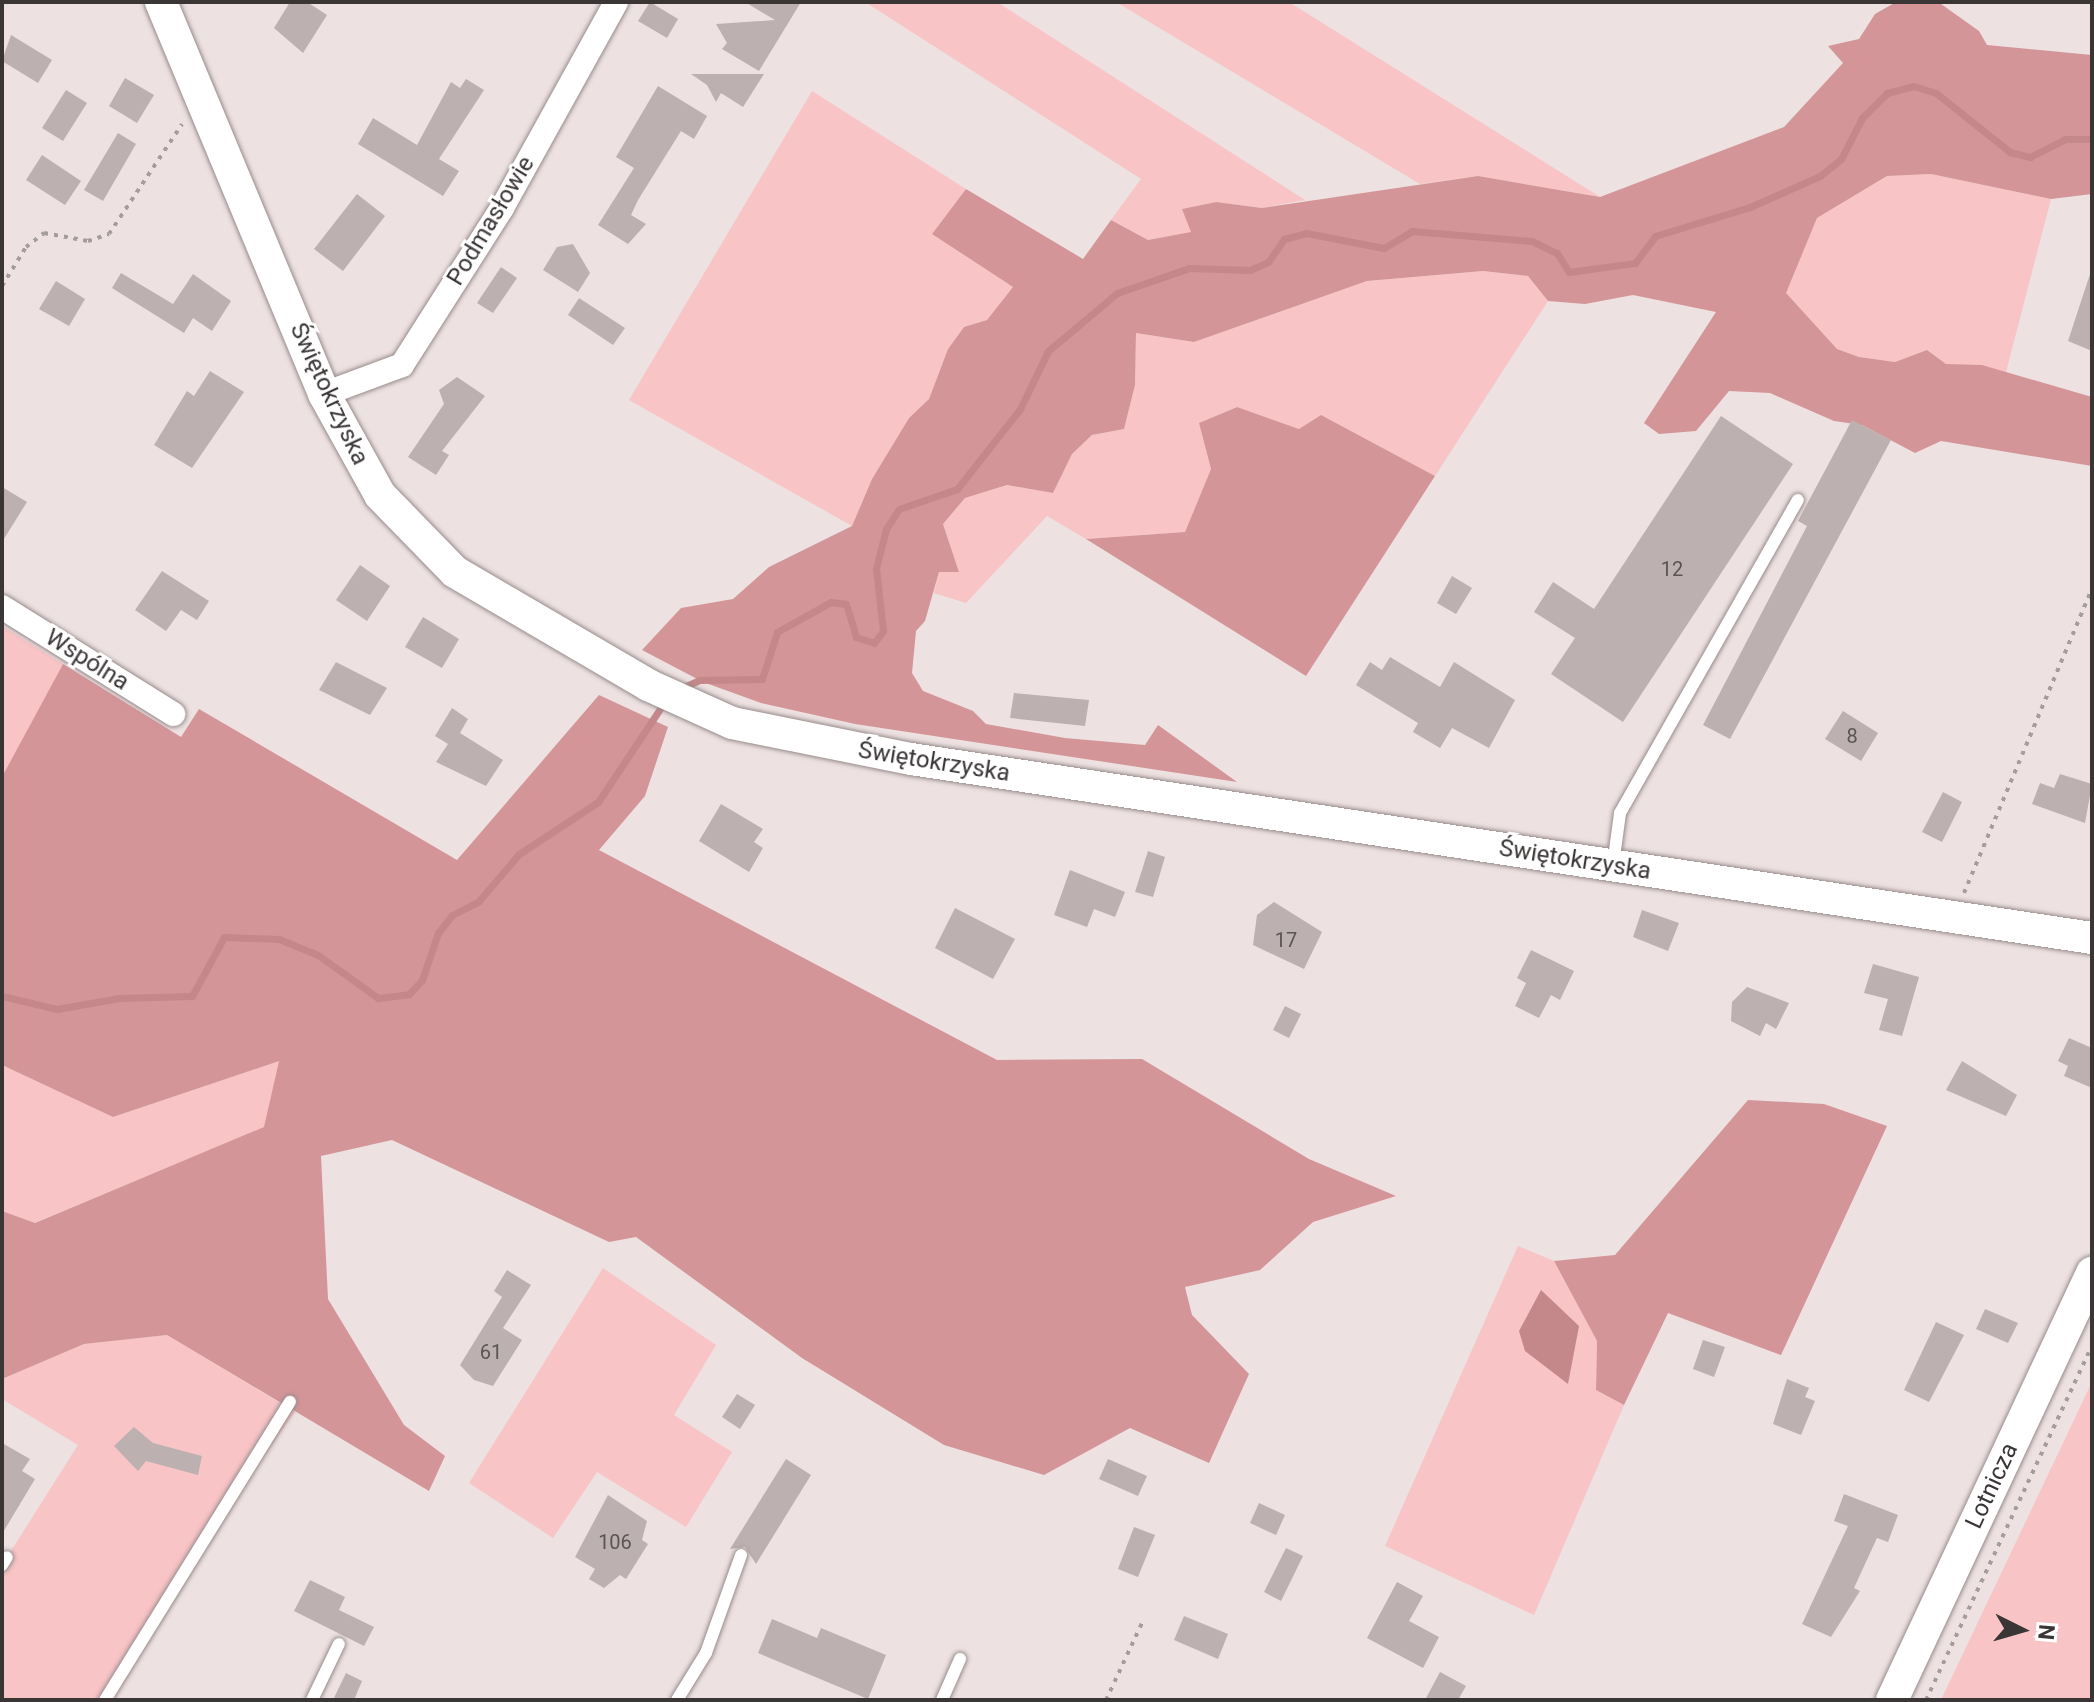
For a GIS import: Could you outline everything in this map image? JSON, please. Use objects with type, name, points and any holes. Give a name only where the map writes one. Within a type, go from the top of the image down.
[{"type":"street","name":"Świętokrzyska","points":[[161,2],[351,452],[416,537],[479,588],[648,685],[690,705],[775,734],[911,759],[2092,938]]},
{"type":"street","name":"Podmasłowie","points":[[324,394],[402,365],[502,208],[616,2]]},
{"type":"street","name":"Wspólna","points":[[2,607],[173,714]]},
{"type":"street","name":"Lotnicza","points":[[1892,1700],[2092,1273]]},
{"type":"lane","points":[[1613,865],[1620,813],[1798,500]]},
{"type":"lane","points":[[105,1700],[290,1402]]},
{"type":"lane","points":[[677,1700],[706,1653],[741,1555]]},
{"type":"lane","points":[[312,1700],[339,1644]]},
{"type":"lane","points":[[942,1700],[960,1659]]},
{"type":"path","points":[[2,286],[26,247],[44,233],[88,241],[109,234],[201,95]]},
{"type":"path","points":[[1953,916],[2092,589]]},
{"type":"path","points":[[1926,1700],[2092,1346]]},
{"type":"path","points":[[1106,1700],[1143,1621]]},
{"type":"shaded area","points":[[865,2],[997,2],[1305,200],[1262,208],[1216,202],[1182,209],[1192,232],[1148,240],[1111,220],[1141,179]]},
{"type":"shaded area","points":[[1116,2],[1289,2],[1600,197],[1478,176],[1420,184]]},
{"type":"shaded area","points":[[1896,2],[1941,4],[1979,31],[1987,45],[2092,55],[2092,194],[2051,199],[1931,174],[1887,176],[1817,218],[1786,293],[1837,349],[1859,357],[1895,362],[1927,350],[1946,364],[1982,365],[2092,397],[2092,466],[1941,441],[1915,453],[1862,425],[1834,421],[1770,393],[1729,391],[1696,431],[1659,434],[1644,423],[1716,312],[1633,295],[1585,304],[1548,301],[1528,276],[1483,271],[1367,281],[1194,342],[1136,333],[1135,385],[1124,429],[1092,435],[1072,454],[1053,493],[1007,485],[965,498],[943,524],[959,572],[939,572],[925,621],[916,631],[912,673],[923,691],[973,711],[986,724],[1065,738],[1145,745],[1158,725],[1237,782],[855,724],[761,703],[703,682],[642,650],[681,608],[733,599],[769,567],[852,526],[872,479],[909,418],[929,399],[948,349],[964,327],[987,320],[1013,287],[932,234],[966,189],[1083,259],[1111,220],[1148,240],[1191,232],[1182,209],[1216,202],[1262,208],[1478,176],[1600,197],[1784,127],[1843,63],[1828,46],[1859,39],[1875,14]]},
{"type":"shaded area","points":[[812,91],[966,189],[932,234],[1013,287],[987,320],[964,327],[948,349],[929,399],[909,418],[872,479],[852,526],[629,400]]},
{"type":"shaded area","points":[[1931,174],[2051,199],[2006,372],[1946,364],[1927,350],[1895,362],[1859,357],[1837,349],[1785,293],[1817,218],[1887,176]]},
{"type":"shaded area","points":[[1483,271],[1528,276],[1548,301],[1435,476],[1321,415],[1299,429],[1236,407],[1199,423],[1211,469],[1185,532],[1086,539],[1047,516],[966,603],[934,593],[939,572],[959,572],[943,524],[965,498],[1007,485],[1053,493],[1072,454],[1092,435],[1124,429],[1135,385],[1136,333],[1194,342],[1367,281]]},
{"type":"shaded area","points":[[1237,407],[1299,429],[1321,415],[1435,476],[1306,676],[1086,539],[1185,532],[1211,469],[1199,423]]},
{"type":"shaded area","points":[[2,626],[63,664],[3,776],[2,775]]},
{"type":"shaded area","points":[[63,664],[181,737],[199,709],[457,860],[599,695],[668,727],[645,796],[599,850],[997,1060],[1142,1059],[1309,1159],[1396,1196],[1313,1222],[1260,1270],[1185,1287],[1192,1315],[1249,1374],[1209,1463],[1130,1428],[1044,1475],[944,1445],[802,1358],[636,1237],[609,1242],[392,1140],[321,1156],[328,1299],[404,1425],[445,1456],[429,1491],[167,1335],[84,1344],[2,1379],[2,1211],[35,1223],[264,1127],[279,1061],[113,1117],[2,1065],[2,777]]},
{"type":"shaded area","points":[[279,1060],[265,1127],[34,1223],[2,1211],[2,1065],[113,1117]]},
{"type":"shaded area","points":[[1748,1100],[1824,1104],[1887,1126],[1781,1355],[1668,1313],[1624,1405],[1596,1390],[1597,1341],[1554,1261],[1615,1255]]},
{"type":"shaded area","points":[[1518,1246],[1554,1261],[1597,1341],[1596,1390],[1624,1405],[1534,1615],[1385,1546]]},
{"type":"shaded area","points":[[603,1268],[716,1345],[674,1415],[732,1452],[686,1527],[597,1472],[553,1538],[469,1483]]},
{"type":"shaded area","points":[[1541,1290],[1579,1326],[1568,1384],[1525,1351],[1519,1331]]},
{"type":"shaded area","points":[[167,1335],[295,1412],[208,1534],[105,1700],[2,1700],[2,1565],[78,1445],[2,1399],[2,1379],[84,1344]]},
{"type":"shaded area","points":[[2092,1382],[2092,1700],[1941,1700]]},
{"type":"building","points":[[290,2],[307,2],[327,15],[303,53],[274,28]]},
{"type":"building","points":[[650,2],[678,19],[667,38],[638,21]]},
{"type":"building","points":[[745,2],[801,2],[759,71],[722,49],[727,43],[716,24],[775,20]]},
{"type":"building","points":[[11,35],[52,60],[38,83],[2,61]]},
{"type":"building","points":[[691,74],[764,74],[743,107],[721,93],[716,102],[707,85]]},
{"type":"building","points":[[125,78],[154,95],[137,123],[109,106]]},
{"type":"building","points":[[466,79],[484,90],[439,159],[459,171],[443,196],[358,144],[373,118],[417,145],[451,82],[460,88]]},
{"type":"building","points":[[658,86],[707,116],[694,139],[681,131],[638,200],[631,215],[646,224],[628,244],[598,225],[634,168],[616,157]]},
{"type":"building","points":[[66,90],[87,103],[63,141],[42,128]]},
{"type":"building","points":[[118,133],[136,144],[103,201],[84,190]]},
{"type":"building","points":[[42,155],[81,181],[65,205],[26,180]]},
{"type":"building","points":[[357,194],[385,216],[343,271],[314,249]]},
{"type":"building","points":[[573,244],[590,273],[578,292],[543,270],[557,247]]},
{"type":"building","points":[[501,267],[517,278],[493,313],[477,303]]},
{"type":"building","points":[[2092,271],[2092,351],[2068,341]]},
{"type":"building","points":[[121,273],[173,304],[193,274],[231,301],[212,331],[193,318],[184,333],[112,288]]},
{"type":"building","points":[[56,281],[85,299],[69,326],[39,309]]},
{"type":"building","points":[[579,298],[625,328],[613,345],[568,315]]},
{"type":"building","points":[[210,371],[244,392],[192,468],[154,445],[187,391],[194,396]]},
{"type":"building","points":[[457,377],[485,396],[442,451],[449,455],[436,475],[408,457],[444,404],[439,390]]},
{"type":"building","points":[[1721,416],[1793,464],[1623,722],[1551,674],[1575,638],[1534,612],[1553,582],[1594,609]]},
{"type":"building","points":[[1852,420],[1891,440],[1730,739],[1703,725],[1807,526],[1798,521]]},
{"type":"building","points":[[2,487],[27,502],[2,542]]},
{"type":"building","points":[[360,565],[390,586],[367,621],[336,600]]},
{"type":"building","points":[[162,571],[209,601],[197,620],[181,610],[166,631],[135,610]]},
{"type":"building","points":[[1452,576],[1472,588],[1456,614],[1437,603]]},
{"type":"building","points":[[423,617],[459,639],[442,668],[405,647]]},
{"type":"building","points":[[1390,657],[1440,687],[1454,662],[1515,700],[1489,748],[1452,728],[1440,748],[1413,732],[1418,723],[1356,685],[1370,662],[1382,670]]},
{"type":"building","points":[[336,662],[387,688],[370,715],[319,690]]},
{"type":"building","points":[[1014,693],[1089,700],[1085,726],[1010,718]]},
{"type":"building","points":[[452,708],[468,719],[460,733],[503,760],[486,786],[436,762],[448,744],[435,736]]},
{"type":"building","points":[[1843,711],[1878,733],[1861,761],[1825,739]]},
{"type":"building","points":[[2060,774],[2092,784],[2085,823],[2032,804],[2040,783],[2054,788]]},
{"type":"building","points":[[1943,792],[1962,802],[1942,842],[1922,832]]},
{"type":"building","points":[[721,804],[763,829],[754,842],[763,848],[749,872],[699,841]]},
{"type":"building","points":[[1148,851],[1165,857],[1153,897],[1135,892]]},
{"type":"building","points":[[1070,870],[1125,892],[1115,917],[1094,909],[1087,927],[1054,915]]},
{"type":"building","points":[[1274,902],[1322,932],[1304,969],[1253,945],[1257,915]]},
{"type":"building","points":[[955,908],[1015,939],[993,979],[935,948]]},
{"type":"building","points":[[1642,910],[1679,923],[1668,951],[1633,937]]},
{"type":"building","points":[[1531,950],[1574,971],[1560,1000],[1551,995],[1539,1018],[1515,1006],[1526,983],[1517,978]]},
{"type":"building","points":[[1873,964],[1919,977],[1902,1036],[1879,1030],[1888,999],[1864,993]]},
{"type":"building","points":[[1747,987],[1789,1003],[1776,1029],[1766,1023],[1760,1036],[1731,1021],[1732,1002]]},
{"type":"building","points":[[1285,1006],[1301,1014],[1289,1038],[1273,1030]]},
{"type":"building","points":[[2069,1038],[2092,1048],[2092,1088],[2064,1076],[2068,1066],[2058,1061]]},
{"type":"building","points":[[1962,1061],[2017,1095],[2006,1116],[1946,1090]]},
{"type":"building","points":[[507,1270],[531,1285],[503,1328],[522,1340],[493,1386],[474,1380],[460,1365],[502,1297],[494,1291]]},
{"type":"building","points":[[1985,1309],[2018,1323],[2008,1343],[1976,1329]]},
{"type":"building","points":[[1936,1322],[1964,1335],[1929,1402],[1904,1390]]},
{"type":"building","points":[[1703,1340],[1725,1347],[1714,1377],[1693,1369]]},
{"type":"building","points":[[1787,1379],[1809,1388],[1805,1397],[1815,1401],[1801,1435],[1773,1424]]},
{"type":"building","points":[[737,1394],[755,1405],[740,1429],[722,1417]]},
{"type":"building","points":[[134,1427],[153,1443],[202,1456],[198,1475],[146,1461],[138,1471],[114,1446]]},
{"type":"building","points":[[2,1443],[30,1459],[22,1471],[35,1479],[2,1534]]},
{"type":"building","points":[[786,1459],[811,1475],[756,1564],[745,1547],[730,1549]]},
{"type":"building","points":[[1108,1459],[1147,1476],[1138,1496],[1099,1479]]},
{"type":"building","points":[[1844,1494],[1898,1515],[1888,1542],[1877,1538],[1854,1588],[1860,1591],[1831,1637],[1802,1624],[1848,1526],[1834,1521]]},
{"type":"building","points":[[608,1495],[647,1521],[642,1540],[648,1544],[626,1579],[620,1575],[604,1588],[589,1579],[595,1569],[575,1557]]},
{"type":"building","points":[[1259,1503],[1285,1515],[1276,1535],[1250,1523]]},
{"type":"building","points":[[1134,1527],[1155,1535],[1138,1577],[1118,1569]]},
{"type":"building","points":[[1286,1548],[1303,1556],[1281,1601],[1264,1592]]},
{"type":"building","points":[[310,1580],[345,1597],[339,1610],[374,1627],[364,1646],[294,1611]]},
{"type":"building","points":[[1397,1582],[1423,1596],[1409,1621],[1439,1637],[1423,1668],[1367,1638]]},
{"type":"building","points":[[1184,1616],[1228,1634],[1218,1659],[1174,1640]]},
{"type":"building","points":[[772,1619],[817,1638],[821,1628],[886,1655],[868,1699],[758,1653]]},
{"type":"building","points":[[1440,1672],[1466,1686],[1458,1700],[1425,1700]]},
{"type":"building","points":[[346,1673],[362,1681],[354,1700],[333,1700]]},
{"type":"waterway","points":[[677,690],[699,680],[762,679],[777,632],[831,602],[846,604],[856,637],[874,643],[883,631],[876,569],[886,529],[899,509],[957,489],[1020,409],[1048,351],[1117,293],[1189,268],[1250,270],[1268,262],[1284,239],[1306,233],[1384,248],[1412,231],[1532,241],[1557,253],[1569,272],[1635,263],[1655,236],[1750,207],[1820,176],[1841,159],[1862,118],[1887,93],[1913,86],[1936,93],[2010,152],[2030,157],[2065,139],[2092,139]]},
{"type":"waterway","points":[[2,996],[57,1009],[119,998],[192,996],[224,937],[279,939],[318,955],[378,998],[409,994],[422,980],[438,933],[452,915],[478,902],[519,854],[598,802],[665,701]]}]
